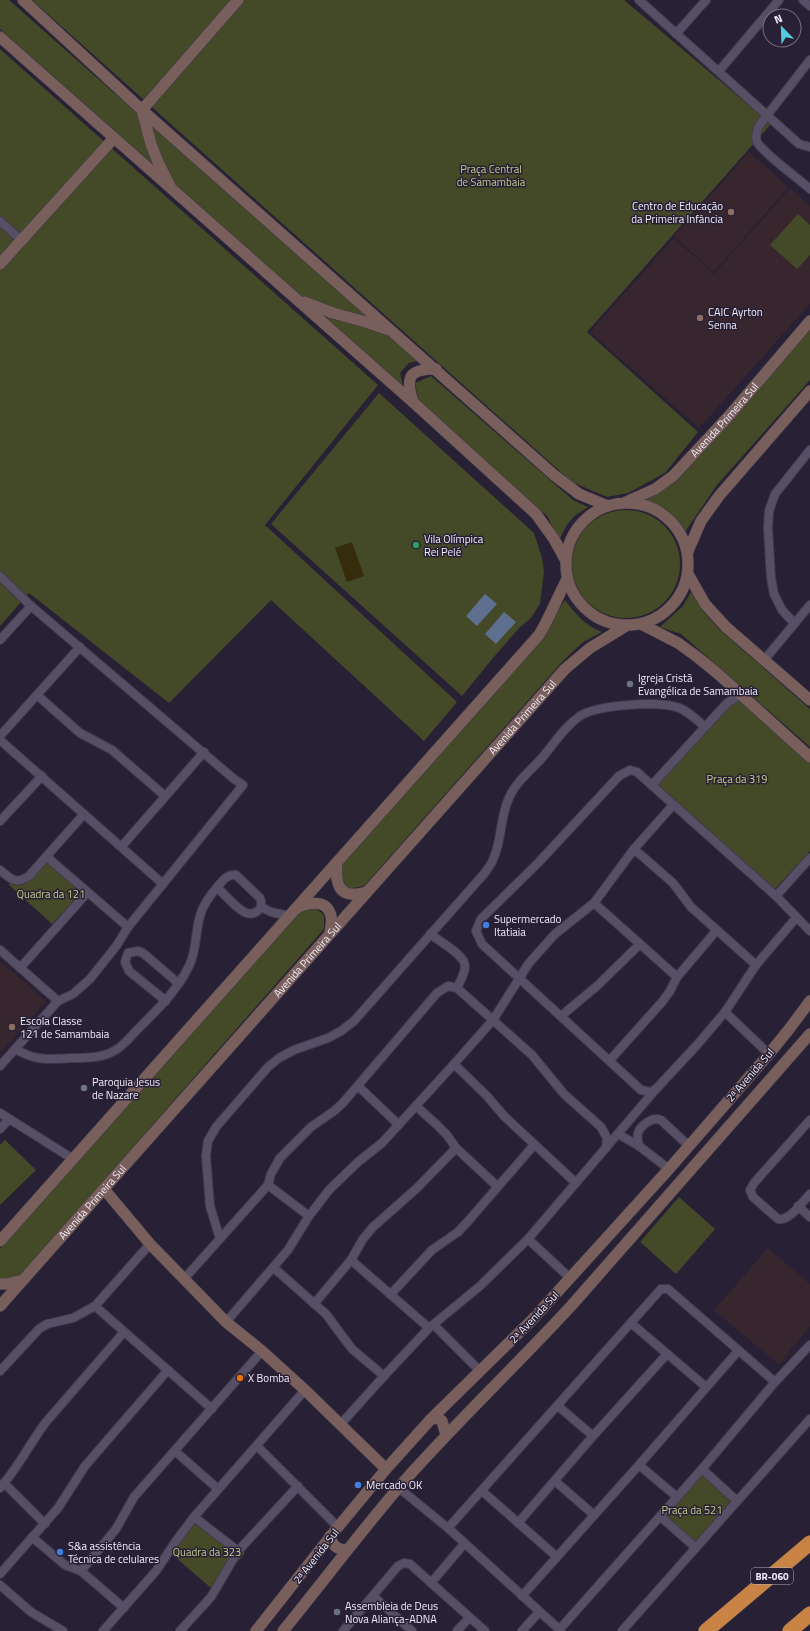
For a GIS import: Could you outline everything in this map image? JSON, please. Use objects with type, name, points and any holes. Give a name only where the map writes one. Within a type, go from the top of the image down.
[{"type":"highway","name":"BR-060","points":[[706,1631],[810,1543]]},
{"type":"highway","points":[[790,1631],[810,1614]]},
{"type":"street","points":[[23,0],[142,110],[554,475],[579,494],[608,506]]},
{"type":"street","points":[[142,110],[238,0]]},
{"type":"street","points":[[639,0],[799,144],[810,147]]},
{"type":"street","points":[[676,34],[706,0]]},
{"type":"street","points":[[719,71],[779,0]]},
{"type":"street","points":[[803,0],[810,6]]},
{"type":"street","points":[[0,37],[414,403],[536,514],[554,539],[565,559]]},
{"type":"street","points":[[810,60],[766,115],[758,127],[756,138],[758,144],[810,189]]},
{"type":"street","points":[[142,110],[151,144],[158,162],[164,170],[172,189]]},
{"type":"street","points":[[0,264],[114,138]]},
{"type":"street","points":[[0,221],[21,240]]},
{"type":"street","points":[[296,299],[333,314],[366,322],[392,331]]},
{"type":"street","name":"Avenida Primeira Sul","points":[[625,503],[655,490],[673,476],[728,417],[810,321]]},
{"type":"street","points":[[414,403],[409,390],[409,381],[412,375],[423,369],[436,369]]},
{"type":"street","points":[[688,551],[701,521],[719,496],[810,391]]},
{"type":"street","points":[[794,623],[782,610],[774,594],[771,578],[768,528],[769,511],[776,494],[810,450]]},
{"type":"street","points":[[625,503],[641,504],[655,509],[670,520],[681,534],[688,551],[688,574],[683,591],[672,606],[658,618],[641,624],[626,626],[603,621],[583,608],[573,594],[567,579],[565,559],[569,543],[577,528],[591,514],[608,506],[625,503]]},
{"type":"street","points":[[688,574],[705,604],[726,627],[810,700]]},
{"type":"street","points":[[0,576],[31,606],[243,785],[128,927],[117,945],[90,979],[74,994],[58,1001],[0,1066]]},
{"type":"street","points":[[0,1242],[538,635],[550,616],[567,579]]},
{"type":"street","points":[[765,660],[810,605]]},
{"type":"street","points":[[0,640],[31,606]]},
{"type":"street","points":[[641,624],[678,643],[712,669],[810,757]]},
{"type":"street","name":"Avenida Primeira Sul","points":[[0,1306],[330,932],[565,669],[590,648],[626,626]]},
{"type":"street","points":[[0,736],[80,647]]},
{"type":"street","points":[[652,785],[727,703],[736,691]]},
{"type":"street","points":[[37,695],[80,732],[112,750],[165,796]]},
{"type":"street","points":[[220,1239],[210,1206],[206,1156],[208,1141],[216,1127],[268,1067],[279,1058],[294,1050],[341,1032],[354,1021],[483,875],[494,858],[505,809],[512,793],[569,725],[590,711],[604,708],[666,705],[677,707],[705,727]]},
{"type":"street","points":[[0,740],[122,846],[163,884]]},
{"type":"street","points":[[122,846],[204,752]]},
{"type":"street","points":[[656,1090],[650,1092],[642,1090],[482,944],[476,931],[481,919],[538,863],[623,772],[630,770],[637,772],[776,896],[810,931]]},
{"type":"street","points":[[0,822],[42,776]]},
{"type":"street","points":[[226,1322],[274,1268],[298,1235],[309,1216],[334,1184],[382,1143],[454,1064],[493,1020],[529,962],[555,934],[594,903],[634,849],[673,804]]},
{"type":"street","points":[[0,870],[13,880],[20,881],[29,876],[84,814]]},
{"type":"street","points":[[634,849],[673,883],[691,908],[716,932],[756,965]]},
{"type":"street","points":[[47,857],[128,927]]},
{"type":"street","points":[[776,896],[810,858]]},
{"type":"street","points":[[337,862],[337,879],[343,890],[351,894],[367,892]]},
{"type":"street","points":[[15,1049],[33,1058],[44,1059],[92,1057],[114,1052],[166,1001],[190,965],[200,915],[206,900],[224,878],[236,875],[260,898],[262,903],[261,907],[254,913],[244,912],[217,887]]},
{"type":"street","points":[[20,968],[87,893]]},
{"type":"street","points":[[261,907],[271,912],[292,912],[308,903],[321,904],[331,915],[330,932]]},
{"type":"street","points":[[594,903],[677,977]]},
{"type":"street","points":[[340,1425],[384,1376],[432,1327],[480,1286],[528,1239],[725,1012],[756,965],[796,918]]},
{"type":"street","points":[[610,1060],[662,1002],[670,991],[677,977],[716,932]]},
{"type":"street","points":[[430,934],[460,956],[465,965],[464,973],[457,988]]},
{"type":"street","points":[[561,1016],[596,986],[640,944]]},
{"type":"street","points":[[0,950],[58,1001]]},
{"type":"street","points":[[166,1001],[128,971],[125,957],[128,953],[138,951],[143,953],[178,983]]},
{"type":"street","points":[[184,1280],[268,1185],[273,1169],[280,1158],[311,1127],[334,1111],[358,1086],[437,993],[448,986],[457,988],[532,1055],[564,1094],[601,1127],[607,1138],[606,1149]]},
{"type":"street","name":"2ᵃ Avenida Sul","points":[[256,1631],[330,1536],[386,1469],[431,1419],[532,1320],[630,1213],[769,1054],[810,1001]]},
{"type":"street","points":[[725,1012],[769,1054]]},
{"type":"street","name":"2ᵃ Avenida Sul","points":[[283,1631],[346,1550],[399,1488],[446,1435],[541,1339],[810,1034]]},
{"type":"street","points":[[454,1064],[487,1096],[504,1116],[576,1183]]},
{"type":"street","points":[[358,1086],[399,1125]]},
{"type":"street","points":[[726,1103],[735,1103],[738,1106],[740,1115]]},
{"type":"street","points":[[416,1106],[437,1125],[456,1148],[497,1186]]},
{"type":"street","points":[[0,1113],[73,1159]]},
{"type":"street","points":[[639,1146],[637,1134],[639,1130],[648,1122],[657,1118],[689,1146]]},
{"type":"street","points":[[0,1129],[9,1119]]},
{"type":"street","points":[[810,1120],[754,1183],[750,1190],[753,1197],[778,1219],[787,1218],[810,1194]]},
{"type":"street","points":[[618,1134],[639,1146],[669,1169]]},
{"type":"street","points":[[391,1294],[432,1250],[458,1232],[534,1145]]},
{"type":"street","points":[[314,1304],[351,1260],[363,1239],[373,1227],[384,1215],[417,1188],[456,1148]]},
{"type":"street","points":[[268,1185],[309,1216]]},
{"type":"street","points":[[104,1189],[150,1244],[226,1322],[262,1351],[305,1390],[386,1469]]},
{"type":"street","points":[[798,1206],[810,1217]]},
{"type":"street","points":[[630,1213],[629,1220],[631,1226],[642,1226]]},
{"type":"street","points":[[528,1239],[570,1278]]},
{"type":"street","points":[[0,1371],[39,1329],[47,1324],[73,1318],[95,1306],[150,1244]]},
{"type":"street","points":[[351,1260],[432,1327],[480,1371]]},
{"type":"street","points":[[274,1268],[326,1314],[352,1349],[384,1376]]},
{"type":"street","points":[[0,1284],[23,1280]]},
{"type":"street","points":[[448,1528],[661,1289],[668,1289],[775,1382]]},
{"type":"street","points":[[95,1306],[212,1409]]},
{"type":"street","points":[[631,1323],[706,1388]]},
{"type":"street","points":[[45,1524],[2,1486],[25,1455],[38,1432],[124,1332]]},
{"type":"street","points":[[399,1488],[448,1528],[560,1630],[702,1469],[775,1382],[810,1345]]},
{"type":"street","points":[[522,1596],[639,1465],[738,1350]]},
{"type":"street","points":[[82,1571],[116,1529],[134,1497],[262,1351]]},
{"type":"street","points":[[518,1523],[593,1436],[667,1354]]},
{"type":"street","points":[[0,1574],[45,1524],[68,1494],[86,1466],[168,1370]]},
{"type":"street","points":[[104,1631],[156,1571],[194,1517],[305,1390]]},
{"type":"street","points":[[558,1406],[593,1436]]},
{"type":"street","points":[[431,1419],[438,1418],[442,1421],[446,1435]]},
{"type":"street","points":[[622,1631],[810,1419]]},
{"type":"street","points":[[257,1446],[338,1527]]},
{"type":"street","points":[[174,1451],[218,1489]]},
{"type":"street","points":[[639,1465],[677,1497]]},
{"type":"street","points":[[702,1469],[737,1501]]},
{"type":"street","points":[[555,1481],[594,1515]]},
{"type":"street","points":[[180,1631],[211,1597],[238,1551],[298,1486]]},
{"type":"street","points":[[482,1491],[556,1557]]},
{"type":"street","points":[[194,1517],[238,1551]]},
{"type":"street","points":[[660,1517],[696,1548]]},
{"type":"street","points":[[330,1536],[334,1546],[338,1549],[346,1550]]},
{"type":"street","points":[[32,1537],[66,1565],[82,1571],[124,1608]]},
{"type":"street","points":[[431,1583],[464,1544]]},
{"type":"street","points":[[342,1631],[398,1566],[404,1563],[410,1564],[485,1631]]},
{"type":"street","points":[[0,1585],[30,1612],[63,1631]]},
{"type":"street","points":[[373,1596],[412,1631]]},
{"type":"street","points":[[522,1631],[539,1612]]},
{"type":"street","points":[[457,1631],[469,1618]]},
{"type":"shaded area","name":"Centro de Educação da Primeira Infância","points":[[749,152],[789,187],[714,272],[674,236]]},
{"type":"shaded area","name":"CAIC Ayrton Senna","points":[[790,188],[810,206],[810,304],[699,428],[590,332],[674,238],[714,274]]},
{"type":"shaded area","name":"Escola Classe 121 de Samambaia","points":[[0,961],[46,1001],[0,1053]]},
{"type":"shaded area","points":[[768,1248],[810,1284],[810,1326],[779,1365],[714,1310]]},
{"type":"green space","points":[[0,0],[9,0],[417,361],[409,363],[400,373],[403,386],[0,29]]},
{"type":"green space","name":"Praça Central de Samambaia","points":[[32,0],[624,0],[771,124],[587,332],[698,432],[665,473],[628,493],[607,497],[572,482]]},
{"type":"green space","points":[[0,49],[378,385],[265,525],[457,702],[424,741],[271,600],[169,703],[29,593],[0,626]]},
{"type":"green space","points":[[798,214],[810,225],[810,255],[797,269],[770,245]]},
{"type":"green space","points":[[810,328],[810,380],[717,485],[685,532],[667,510],[646,500],[675,482]]},
{"type":"green space","points":[[431,376],[573,500],[588,507],[577,514],[570,522],[564,530],[559,542],[548,517],[418,400],[415,383]]},
{"type":"green space","name":"Vila Olímpica Rei Pelé","points":[[379,393],[534,533],[542,558],[544,571],[540,604],[531,618],[519,628],[462,696],[271,524]]},
{"type":"green space","points":[[626,510],[647,514],[664,526],[676,543],[680,564],[676,585],[664,602],[647,614],[626,618],[605,614],[588,602],[576,585],[572,564],[576,543],[588,526],[605,514]]},
{"type":"green space","points":[[691,592],[702,610],[720,630],[810,709],[810,747],[681,634],[660,627],[683,606]]},
{"type":"green space","points":[[565,600],[581,619],[602,632],[583,642],[563,661],[364,886],[347,889],[336,880],[339,868],[542,635]]},
{"type":"green space","name":"Praça da 319","points":[[732,692],[810,762],[810,851],[772,892],[650,783]]},
{"type":"green space","name":"Quadra da 121","points":[[44,858],[81,893],[52,924],[8,884],[24,879]]},
{"type":"green space","points":[[314,907],[324,915],[324,929],[21,1275],[3,1281],[0,1278],[0,1249],[7,1239],[297,912]]},
{"type":"green space","points":[[5,1140],[36,1170],[0,1205],[0,1145]]},
{"type":"green space","points":[[679,1197],[715,1229],[676,1274],[640,1242]]},
{"type":"green space","name":"Praça da 521","points":[[696,1470],[732,1499],[694,1544],[658,1512]]},
{"type":"green space","name":"Quadra da 323","points":[[196,1512],[245,1553],[228,1573],[218,1594],[167,1550]]},
{"type":"sand","points":[[352,542],[364,576],[347,582],[335,548]]},
{"type":"water","points":[[485,594],[497,604],[477,626],[466,616]]},
{"type":"water","points":[[504,612],[516,622],[496,644],[485,634]]},
{"type":"place","name":"Centro de Educação da Primeira Infância","points":[[731,212]]},
{"type":"place","name":"CAIC Ayrton Senna","points":[[700,318]]},
{"type":"place","name":"Vila Olímpica Rei Pelé","points":[[416,545]]},
{"type":"place","name":"Igreja Cristã Evangélica de Samambaia","points":[[630,684]]},
{"type":"place","name":"Supermercado Itatiaia","points":[[486,925]]},
{"type":"place","name":"Escola Classe 121 de Samambaia","points":[[12,1027]]},
{"type":"place","name":"Paroquia Jesus de Nazare","points":[[84,1088]]},
{"type":"place","name":"X Bomba","points":[[240,1378]]},
{"type":"place","name":"Mercado OK","points":[[358,1485]]},
{"type":"place","name":"S&a assistência Técnica de celulares","points":[[60,1552]]},
{"type":"place","name":"Assembleia de Deus Nova Aliança-ADNA","points":[[337,1612]]}]
